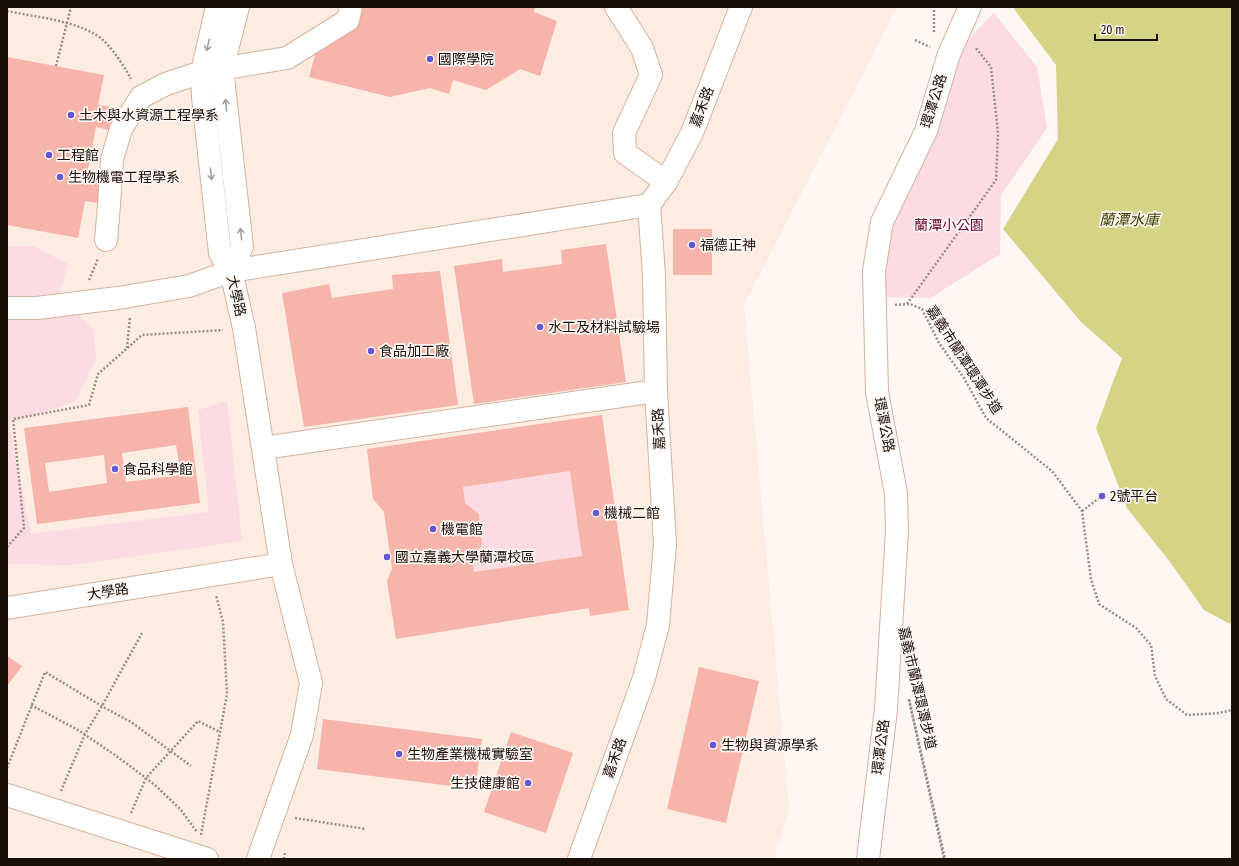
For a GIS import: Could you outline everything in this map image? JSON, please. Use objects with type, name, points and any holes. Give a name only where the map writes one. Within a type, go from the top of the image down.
[{"type":"street","name":"大學路","points":[[217,7],[212,70],[203,97],[220,253],[231,271],[244,328],[281,564],[311,683],[302,734],[258,859]]},
{"type":"street","points":[[212,70],[238,7]]},
{"type":"street","points":[[106,240],[112,160],[121,129],[141,97],[166,84],[212,70],[287,58],[348,20],[351,7]]},
{"type":"street","points":[[616,7],[642,48],[650,75],[624,133],[625,152],[666,182]]},
{"type":"street","name":"嘉禾路","points":[[579,859],[644,678],[658,625],[665,544],[656,390],[654,275],[649,205],[666,182],[692,133],[741,7]]},
{"type":"street","name":"環潭公路","points":[[868,859],[886,709],[897,531],[896,493],[877,392],[874,271],[882,222],[926,131],[949,54],[970,7]]},
{"type":"street","points":[[7,308],[37,308],[118,298],[189,286],[231,271],[649,205]]},
{"type":"street","points":[[263,448],[656,390]]},
{"type":"street","name":"大學路","points":[[7,608],[281,564]]},
{"type":"street","points":[[7,795],[207,859]]},
{"type":"path","points":[[56,66],[71,7]]},
{"type":"path","points":[[934,7],[934,38]]},
{"type":"path","points":[[7,11],[81,27],[104,40],[124,66],[141,97]]},
{"type":"path","points":[[915,40],[935,49]]},
{"type":"path","name":"嘉義市蘭潭環潭步道","points":[[973,44],[991,67],[998,133],[996,180],[908,304],[922,309],[939,343],[964,378],[986,418],[1052,471],[1082,511],[1091,579],[1099,604],[1136,628],[1151,645],[1155,676],[1166,698],[1187,715],[1219,713],[1232,710]]},
{"type":"path","points":[[80,303],[106,240]]},
{"type":"path","points":[[118,298],[130,317],[127,348]]},
{"type":"path","points":[[7,547],[24,528],[13,419],[89,405],[98,374],[142,335],[244,328]]},
{"type":"path","points":[[1082,511],[1102,496]]},
{"type":"path","points":[[31,705],[85,734],[146,778],[181,810],[200,838],[227,694],[224,622],[210,576]]},
{"type":"path","points":[[54,810],[85,734],[142,633]]},
{"type":"path","points":[[7,768],[45,672],[131,722],[191,766]]},
{"type":"path","name":"嘉義市蘭潭環潭步道","points":[[909,697],[945,859]]},
{"type":"path","points":[[123,832],[146,778],[198,721],[220,732]]},
{"type":"path","points":[[291,817],[366,829]]},
{"type":"path","points":[[284,859],[286,845]]},
{"type":"shaded area","name":"國立嘉義大學蘭潭校區","points":[[7,7],[897,7],[744,305],[789,810],[774,859],[7,859]]},
{"type":"green space","name":"蘭潭小公園","points":[[994,13],[1037,67],[1047,128],[1001,195],[1000,254],[930,298],[880,297],[892,228],[934,140],[963,45]]},
{"type":"green space","points":[[7,246],[33,246],[68,264],[59,294],[93,330],[96,359],[75,402],[9,423],[31,534],[209,512],[198,410],[227,401],[242,541],[72,565],[7,564]]},
{"type":"green space","points":[[570,471],[582,556],[474,572],[472,558],[482,544],[479,514],[465,503],[463,487]]},
{"type":"water","name":"蘭潭水庫","points":[[1016,7],[1232,7],[1232,620],[1230,624],[1204,610],[1170,562],[1127,508],[1096,428],[1122,358],[1081,322],[1003,229],[1058,139],[1056,65],[1014,9]]},
{"type":"building","name":"國際學院","points":[[361,7],[535,7],[534,12],[557,21],[540,76],[520,69],[486,90],[453,80],[449,94],[430,88],[390,97],[309,77],[317,48]]},
{"type":"building","name":"工程館","points":[[7,57],[104,75],[98,105],[119,108],[114,131],[96,127],[86,179],[107,182],[103,204],[85,201],[78,238],[7,225]]},
{"type":"building","name":"福德正神","points":[[673,229],[712,229],[712,275],[673,275]]},
{"type":"building","name":"水工及材料試驗場","points":[[606,244],[626,382],[474,404],[454,266],[502,259],[503,272],[562,264],[561,250]]},
{"type":"building","name":"食品加工廠","points":[[440,271],[458,405],[304,427],[282,293],[329,284],[332,298],[393,289],[392,275]]},
{"type":"building","name":"食品科學館","points":[[188,407],[200,503],[37,524],[24,428]],"holes":[[[176,445],[181,475],[126,482],[122,453]],[[104,455],[107,483],[49,492],[45,463]]]},
{"type":"building","name":"機電館","points":[[602,415],[629,610],[590,616],[589,608],[396,639],[387,581],[392,569],[384,512],[373,499],[367,449]],"holes":[[[570,471],[582,556],[474,572],[472,558],[482,545],[479,514],[465,503],[463,487]]]},
{"type":"building","points":[[7,656],[22,666],[7,686]]},
{"type":"building","name":"生物與資源學系","points":[[699,667],[759,681],[726,823],[667,809]]},
{"type":"building","name":"生物產業機械實驗室","points":[[323,719],[482,739],[475,789],[317,769]]},
{"type":"building","name":"生技健康館","points":[[511,732],[573,753],[546,833],[484,812]]},
{"type":"place","name":"國際學院","points":[[430,59]]},
{"type":"place","name":"土木與水資源工程學系","points":[[71,115]]},
{"type":"place","name":"工程館","points":[[49,155]]},
{"type":"place","name":"生物機電工程學系","points":[[60,177]]},
{"type":"place","name":"福德正神","points":[[692,245]]},
{"type":"place","name":"水工及材料試驗場","points":[[540,327]]},
{"type":"place","name":"食品加工廠","points":[[371,351]]},
{"type":"place","name":"食品科學館","points":[[115,469]]},
{"type":"place","name":"2號平台","points":[[1102,496]]},
{"type":"place","name":"機械二館","points":[[596,513]]},
{"type":"place","name":"機電館","points":[[433,529]]},
{"type":"place","name":"國立嘉義大學蘭潭校區","points":[[387,557]]},
{"type":"place","name":"生物與資源學系","points":[[713,745]]},
{"type":"place","name":"生物產業機械實驗室","points":[[399,754]]},
{"type":"place","name":"生技健康館","points":[[528,783]]}]
